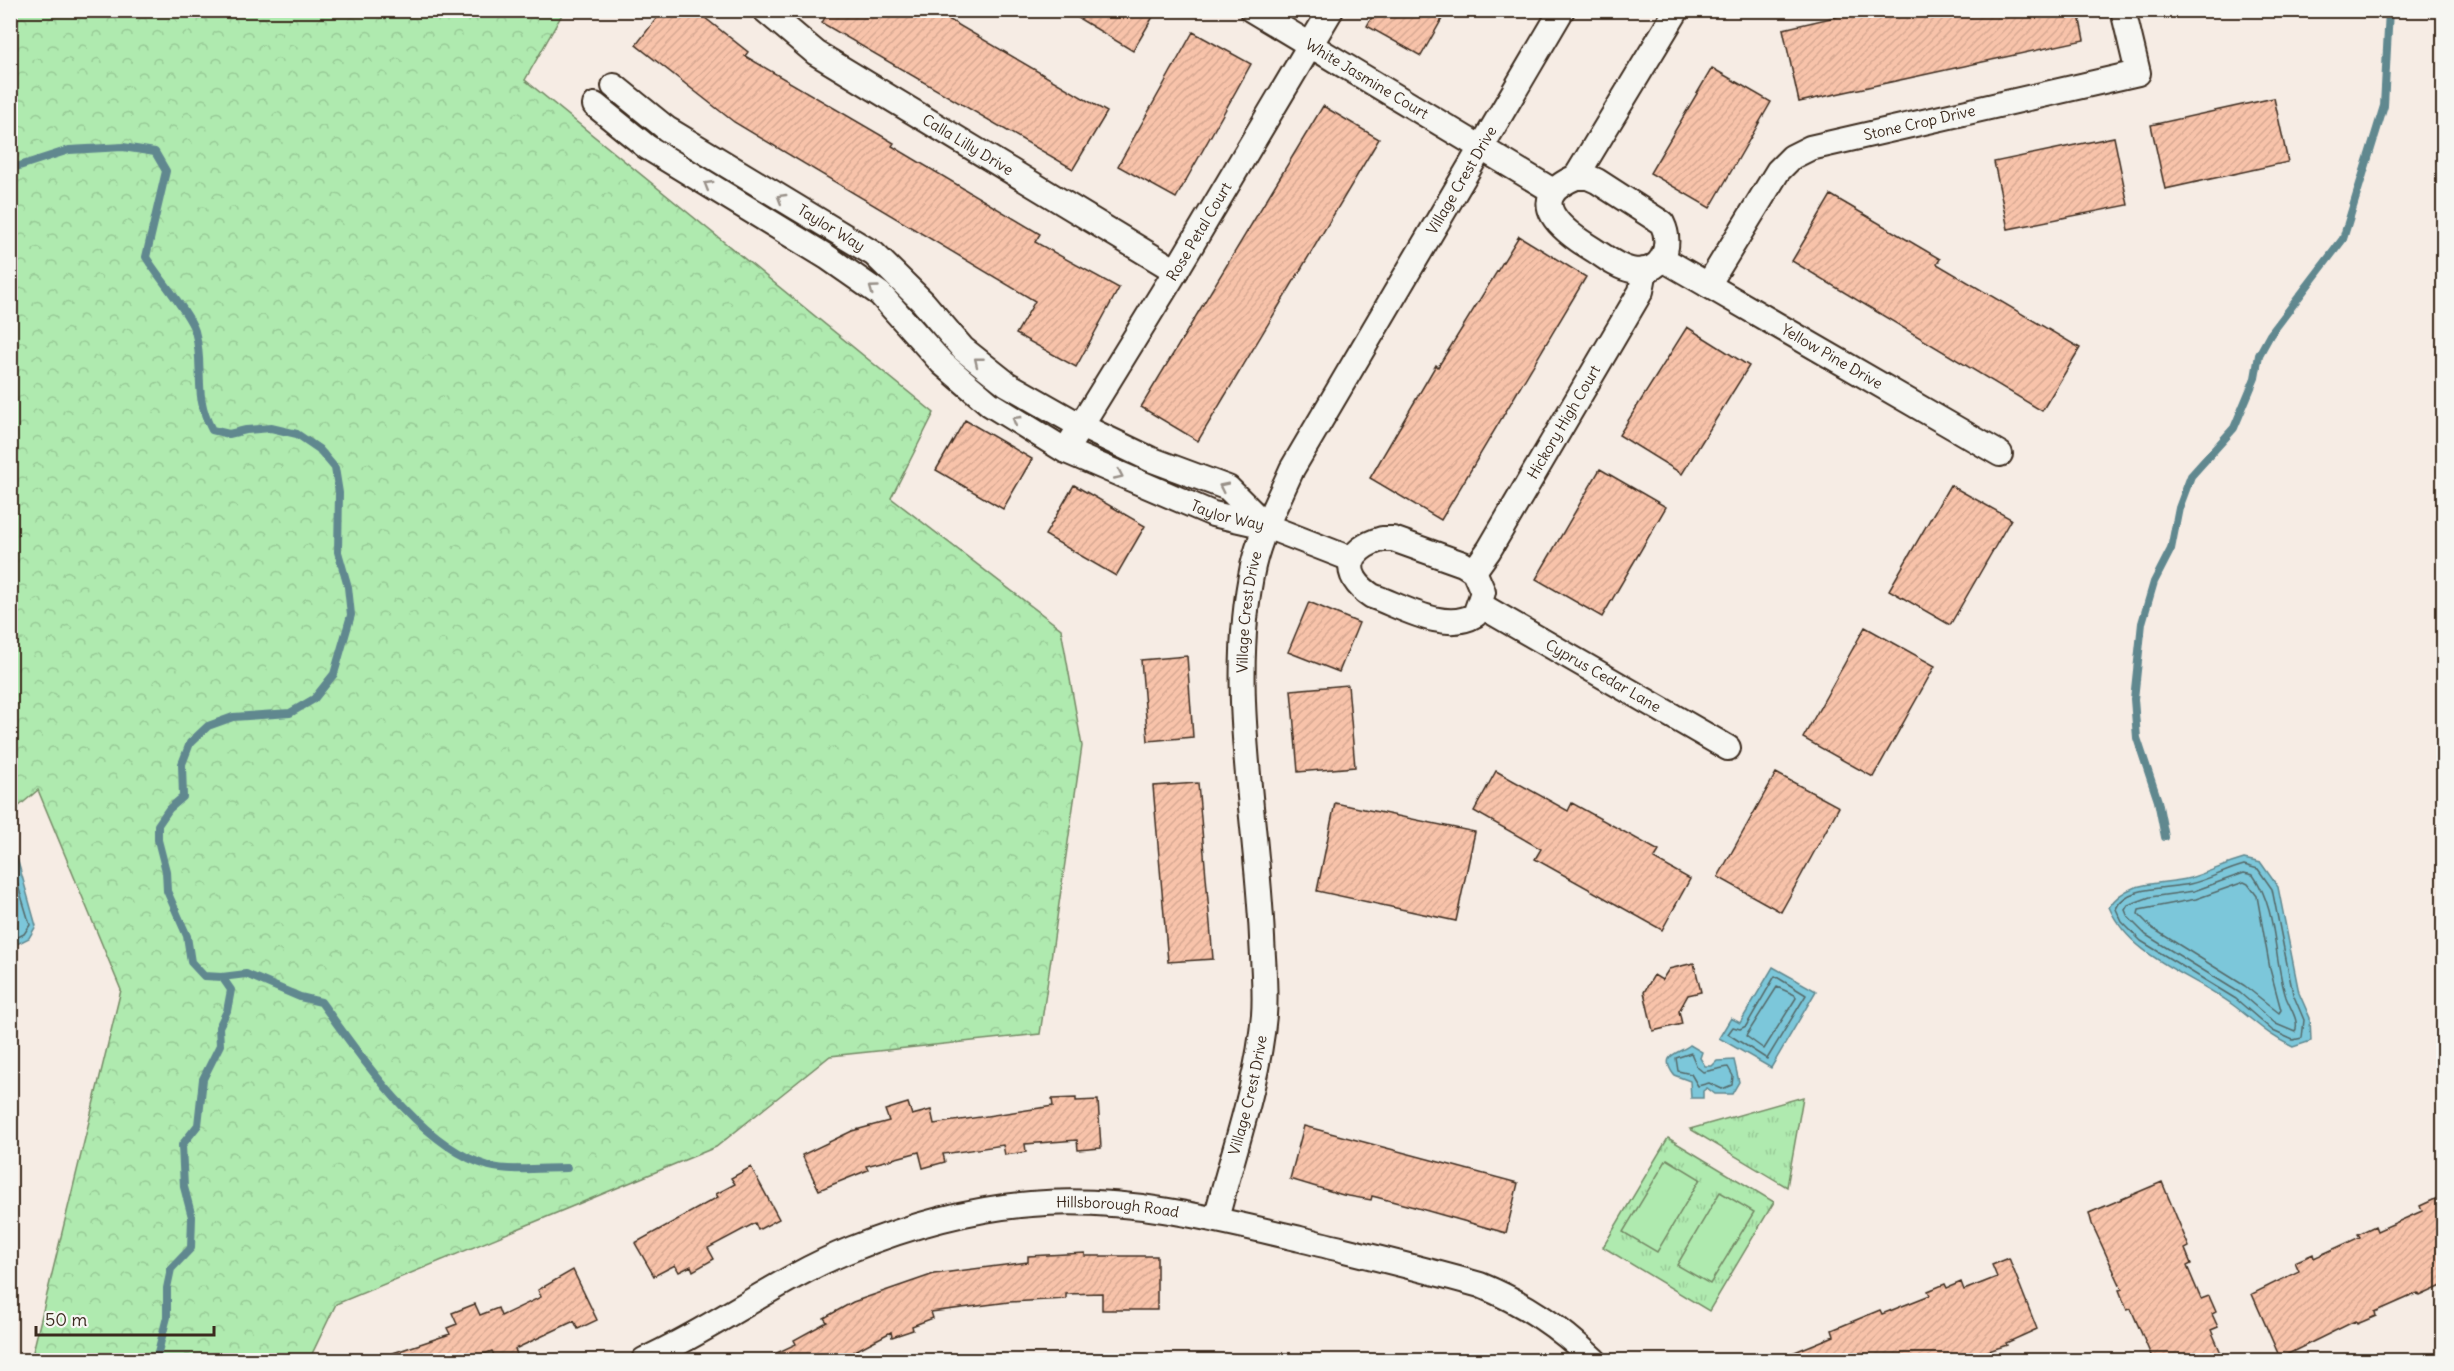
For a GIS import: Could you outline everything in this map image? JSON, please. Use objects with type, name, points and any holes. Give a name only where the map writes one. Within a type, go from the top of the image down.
[{"type":"street","name":"White Jasmine Court","points":[[1252,10],[1481,149]]},
{"type":"street","name":"Rose Petal Court","points":[[1066,451],[1331,10]]},
{"type":"street","name":"Village Crest Drive","points":[[1216,1219],[1252,1079],[1264,1015],[1261,914],[1244,713],[1242,658],[1246,607],[1254,565],[1266,525],[1292,469],[1562,10]]},
{"type":"street","points":[[1576,177],[1677,10]]},
{"type":"street","name":"Stone Crop Drive","points":[[1708,285],[1778,171],[1792,157],[1810,148],[2138,73],[2123,10]]},
{"type":"street","name":"Calla Lilly Drive","points":[[769,12],[816,53],[1176,271]]},
{"type":"street","name":"Taylor Way","points":[[614,86],[667,129],[874,254],[923,302],[963,349],[1006,384],[1080,426],[1150,459],[1228,488],[1266,525]]},
{"type":"street","name":"Taylor Way","points":[[595,105],[646,147],[827,257],[880,294],[942,363],[990,404],[1066,451],[1213,514],[1266,525]]},
{"type":"street","points":[[1481,149],[1553,191],[1563,182],[1576,177],[1588,177],[1598,181],[1662,223],[1667,234],[1654,265]]},
{"type":"street","name":"Yellow Pine Drive","points":[[1553,191],[1551,202],[1553,213],[1565,232],[1621,267],[1654,265],[1708,285],[2000,454]]},
{"type":"street","name":"Hickory High Court","points":[[1474,571],[1489,550],[1654,265]]},
{"type":"street","points":[[1266,525],[1351,559]]},
{"type":"street","points":[[1393,539],[1463,564],[1474,571],[1483,592],[1480,605],[1475,615],[1465,621],[1455,623],[1432,618],[1372,596],[1363,590],[1352,571],[1351,559],[1360,548],[1371,542],[1393,539]]},
{"type":"street","name":"Cyprus Cedar Lane","points":[[1480,605],[1728,748]]},
{"type":"street","name":"Hillsborough Road","points":[[653,1359],[804,1272],[850,1250],[913,1227],[969,1213],[1032,1204],[1088,1202],[1141,1207],[1216,1219],[1480,1285],[1518,1301],[1571,1338],[1594,1360]]},
{"type":"green space","points":[[11,10],[564,11],[525,80],[934,413],[891,498],[1061,629],[1082,746],[1040,1034],[830,1056],[716,1147],[336,1304],[309,1360],[31,1360],[121,990],[38,790],[11,813]]},
{"type":"green space","points":[[1803,1097],[1787,1187],[1690,1129]]},
{"type":"green space","points":[[1668,1138],[1774,1202],[1709,1311],[1603,1247]]},
{"type":"green space","points":[[1667,1159],[1700,1179],[1657,1252],[1623,1232]]},
{"type":"green space","points":[[1720,1192],[1754,1212],[1710,1284],[1677,1265]]},
{"type":"water","points":[[13,852],[17,858],[36,926],[29,938],[11,947],[10,853]]},
{"type":"water","points":[[2244,859],[2261,863],[2278,887],[2299,993],[2310,1018],[2311,1041],[2293,1047],[2269,1033],[2217,994],[2147,952],[2119,925],[2109,907],[2126,891],[2136,887],[2190,878]]},
{"type":"water","points":[[1773,967],[1816,991],[1771,1068],[1719,1038],[1731,1018],[1740,1023]]},
{"type":"water","points":[[1690,1045],[1702,1052],[1700,1058],[1705,1066],[1712,1066],[1717,1061],[1734,1060],[1739,1082],[1732,1094],[1715,1094],[1707,1088],[1703,1091],[1703,1098],[1691,1098],[1690,1081],[1674,1075],[1668,1063],[1672,1056]]},
{"type":"building","points":[[663,10],[695,10],[748,52],[745,56],[894,143],[892,146],[1040,234],[1035,242],[1119,288],[1076,367],[1016,334],[1035,301],[734,122],[636,45]]},
{"type":"building","points":[[829,10],[933,10],[1107,112],[1073,169],[822,23]]},
{"type":"building","points":[[1065,10],[1157,10],[1133,51]]},
{"type":"building","points":[[1376,10],[1447,10],[1421,56],[1367,26]]},
{"type":"building","points":[[1865,10],[2078,10],[2084,40],[1799,102],[1783,29]]},
{"type":"building","points":[[1193,32],[1251,64],[1176,198],[1118,166]]},
{"type":"building","points":[[1712,68],[1771,102],[1710,208],[1650,173]]},
{"type":"building","points":[[2274,98],[2288,162],[2165,189],[2151,125]]},
{"type":"building","points":[[1323,106],[1379,139],[1198,441],[1141,407]]},
{"type":"building","points":[[2114,137],[2128,205],[2008,229],[1994,162]]},
{"type":"building","points":[[1831,195],[1940,259],[1937,264],[2080,348],[2042,411],[1792,261]]},
{"type":"building","points":[[1519,236],[1586,277],[1441,520],[1370,478],[1436,365],[1438,367]]},
{"type":"building","points":[[1687,327],[1749,366],[1682,474],[1619,435]]},
{"type":"building","points":[[965,420],[1032,459],[1003,509],[936,470]]},
{"type":"building","points":[[1600,469],[1666,507],[1602,617],[1536,579]]},
{"type":"building","points":[[1074,485],[1145,526],[1116,576],[1045,535]]},
{"type":"building","points":[[1950,485],[2011,519],[1950,625],[1889,590]]},
{"type":"building","points":[[1309,602],[1359,623],[1339,672],[1288,652]]},
{"type":"building","points":[[1865,627],[1935,666],[1873,777],[1803,738]]},
{"type":"building","points":[[1187,656],[1193,737],[1148,741],[1141,660]]},
{"type":"building","points":[[1348,685],[1355,767],[1298,772],[1291,690]]},
{"type":"building","points":[[1496,771],[1568,811],[1572,803],[1659,851],[1654,859],[1690,879],[1662,930],[1535,859],[1541,849],[1474,811]]},
{"type":"building","points":[[1776,773],[1839,807],[1781,912],[1718,877]]},
{"type":"building","points":[[1198,783],[1213,959],[1168,962],[1153,786]]},
{"type":"building","points":[[1335,803],[1475,832],[1456,921],[1317,891]]},
{"type":"building","points":[[1694,963],[1701,992],[1688,995],[1679,1011],[1682,1024],[1653,1031],[1644,992],[1654,975],[1662,980],[1669,969]]},
{"type":"building","points":[[1076,1098],[1076,1101],[1098,1100],[1101,1148],[1078,1150],[1077,1140],[1025,1144],[1026,1152],[1005,1155],[1003,1145],[943,1154],[945,1162],[923,1168],[919,1152],[866,1166],[868,1170],[819,1190],[802,1155],[852,1131],[889,1121],[885,1110],[908,1103],[912,1115],[931,1110],[934,1124],[1053,1106],[1052,1099]]},
{"type":"building","points":[[1304,1126],[1518,1183],[1506,1233],[1372,1196],[1371,1200],[1343,1195],[1290,1179]]},
{"type":"building","points":[[751,1167],[779,1219],[758,1230],[755,1223],[708,1248],[714,1259],[693,1271],[691,1266],[679,1272],[675,1265],[654,1276],[635,1243],[718,1197],[716,1194],[735,1184],[731,1178]]},
{"type":"building","points":[[2162,1182],[2189,1247],[2185,1249],[2191,1264],[2187,1266],[2201,1299],[2209,1296],[2216,1312],[2212,1314],[2218,1327],[2211,1330],[2224,1360],[2153,1360],[2131,1309],[2127,1310],[2119,1290],[2122,1289],[2092,1224],[2089,1213]]},
{"type":"building","points":[[2444,1195],[2444,1285],[2420,1296],[2418,1293],[2375,1312],[2376,1316],[2357,1324],[2355,1321],[2280,1358],[2252,1294],[2299,1271],[2295,1262],[2313,1254],[2314,1258],[2360,1237],[2358,1234],[2375,1226],[2377,1231],[2422,1211],[2420,1206]]},
{"type":"building","points":[[1085,1253],[1085,1256],[1157,1256],[1157,1310],[1102,1310],[1102,1293],[1066,1294],[1066,1299],[1009,1302],[931,1312],[933,1318],[912,1326],[913,1330],[892,1337],[891,1332],[838,1360],[762,1360],[796,1344],[794,1340],[827,1322],[824,1318],[853,1302],[934,1274],[1028,1262],[1028,1256]]},
{"type":"building","points":[[2009,1258],[2037,1329],[2006,1343],[2007,1345],[1961,1360],[1775,1360],[1834,1336],[1832,1330],[1880,1310],[1882,1314],[1930,1295],[1928,1291],[1945,1284],[1947,1288],[1961,1282],[1964,1290],[1997,1277],[1992,1265]]},
{"type":"building","points":[[573,1270],[597,1320],[578,1329],[574,1321],[515,1349],[519,1360],[496,1360],[492,1351],[469,1360],[382,1360],[381,1357],[450,1334],[447,1328],[457,1324],[452,1313],[475,1304],[480,1315],[498,1308],[501,1316],[541,1297],[538,1290]]},
{"type":"waterway","points":[[2165,837],[2158,801],[2137,738],[2134,699],[2142,623],[2154,582],[2171,549],[2179,508],[2191,476],[2234,428],[2255,378],[2259,355],[2270,335],[2343,239],[2384,106],[2389,10]]},
{"type":"waterway","points":[[10,169],[69,150],[123,147],[155,152],[166,171],[146,257],[192,323],[198,344],[202,404],[212,430],[229,434],[271,428],[297,434],[319,449],[335,468],[339,493],[338,552],[348,587],[351,615],[334,674],[314,699],[290,713],[233,717],[208,726],[190,743],[182,764],[183,797],[169,809],[158,825],[158,840],[166,871],[167,891],[187,936],[191,962],[204,976],[222,977],[246,974],[300,997],[321,1002],[354,1048],[394,1097],[439,1140],[464,1156],[497,1168],[567,1168]]},
{"type":"waterway","points":[[156,1360],[167,1317],[167,1288],[171,1269],[191,1248],[192,1217],[184,1187],[182,1145],[198,1125],[203,1079],[220,1045],[219,1027],[227,1011],[231,990],[222,977]]}]
